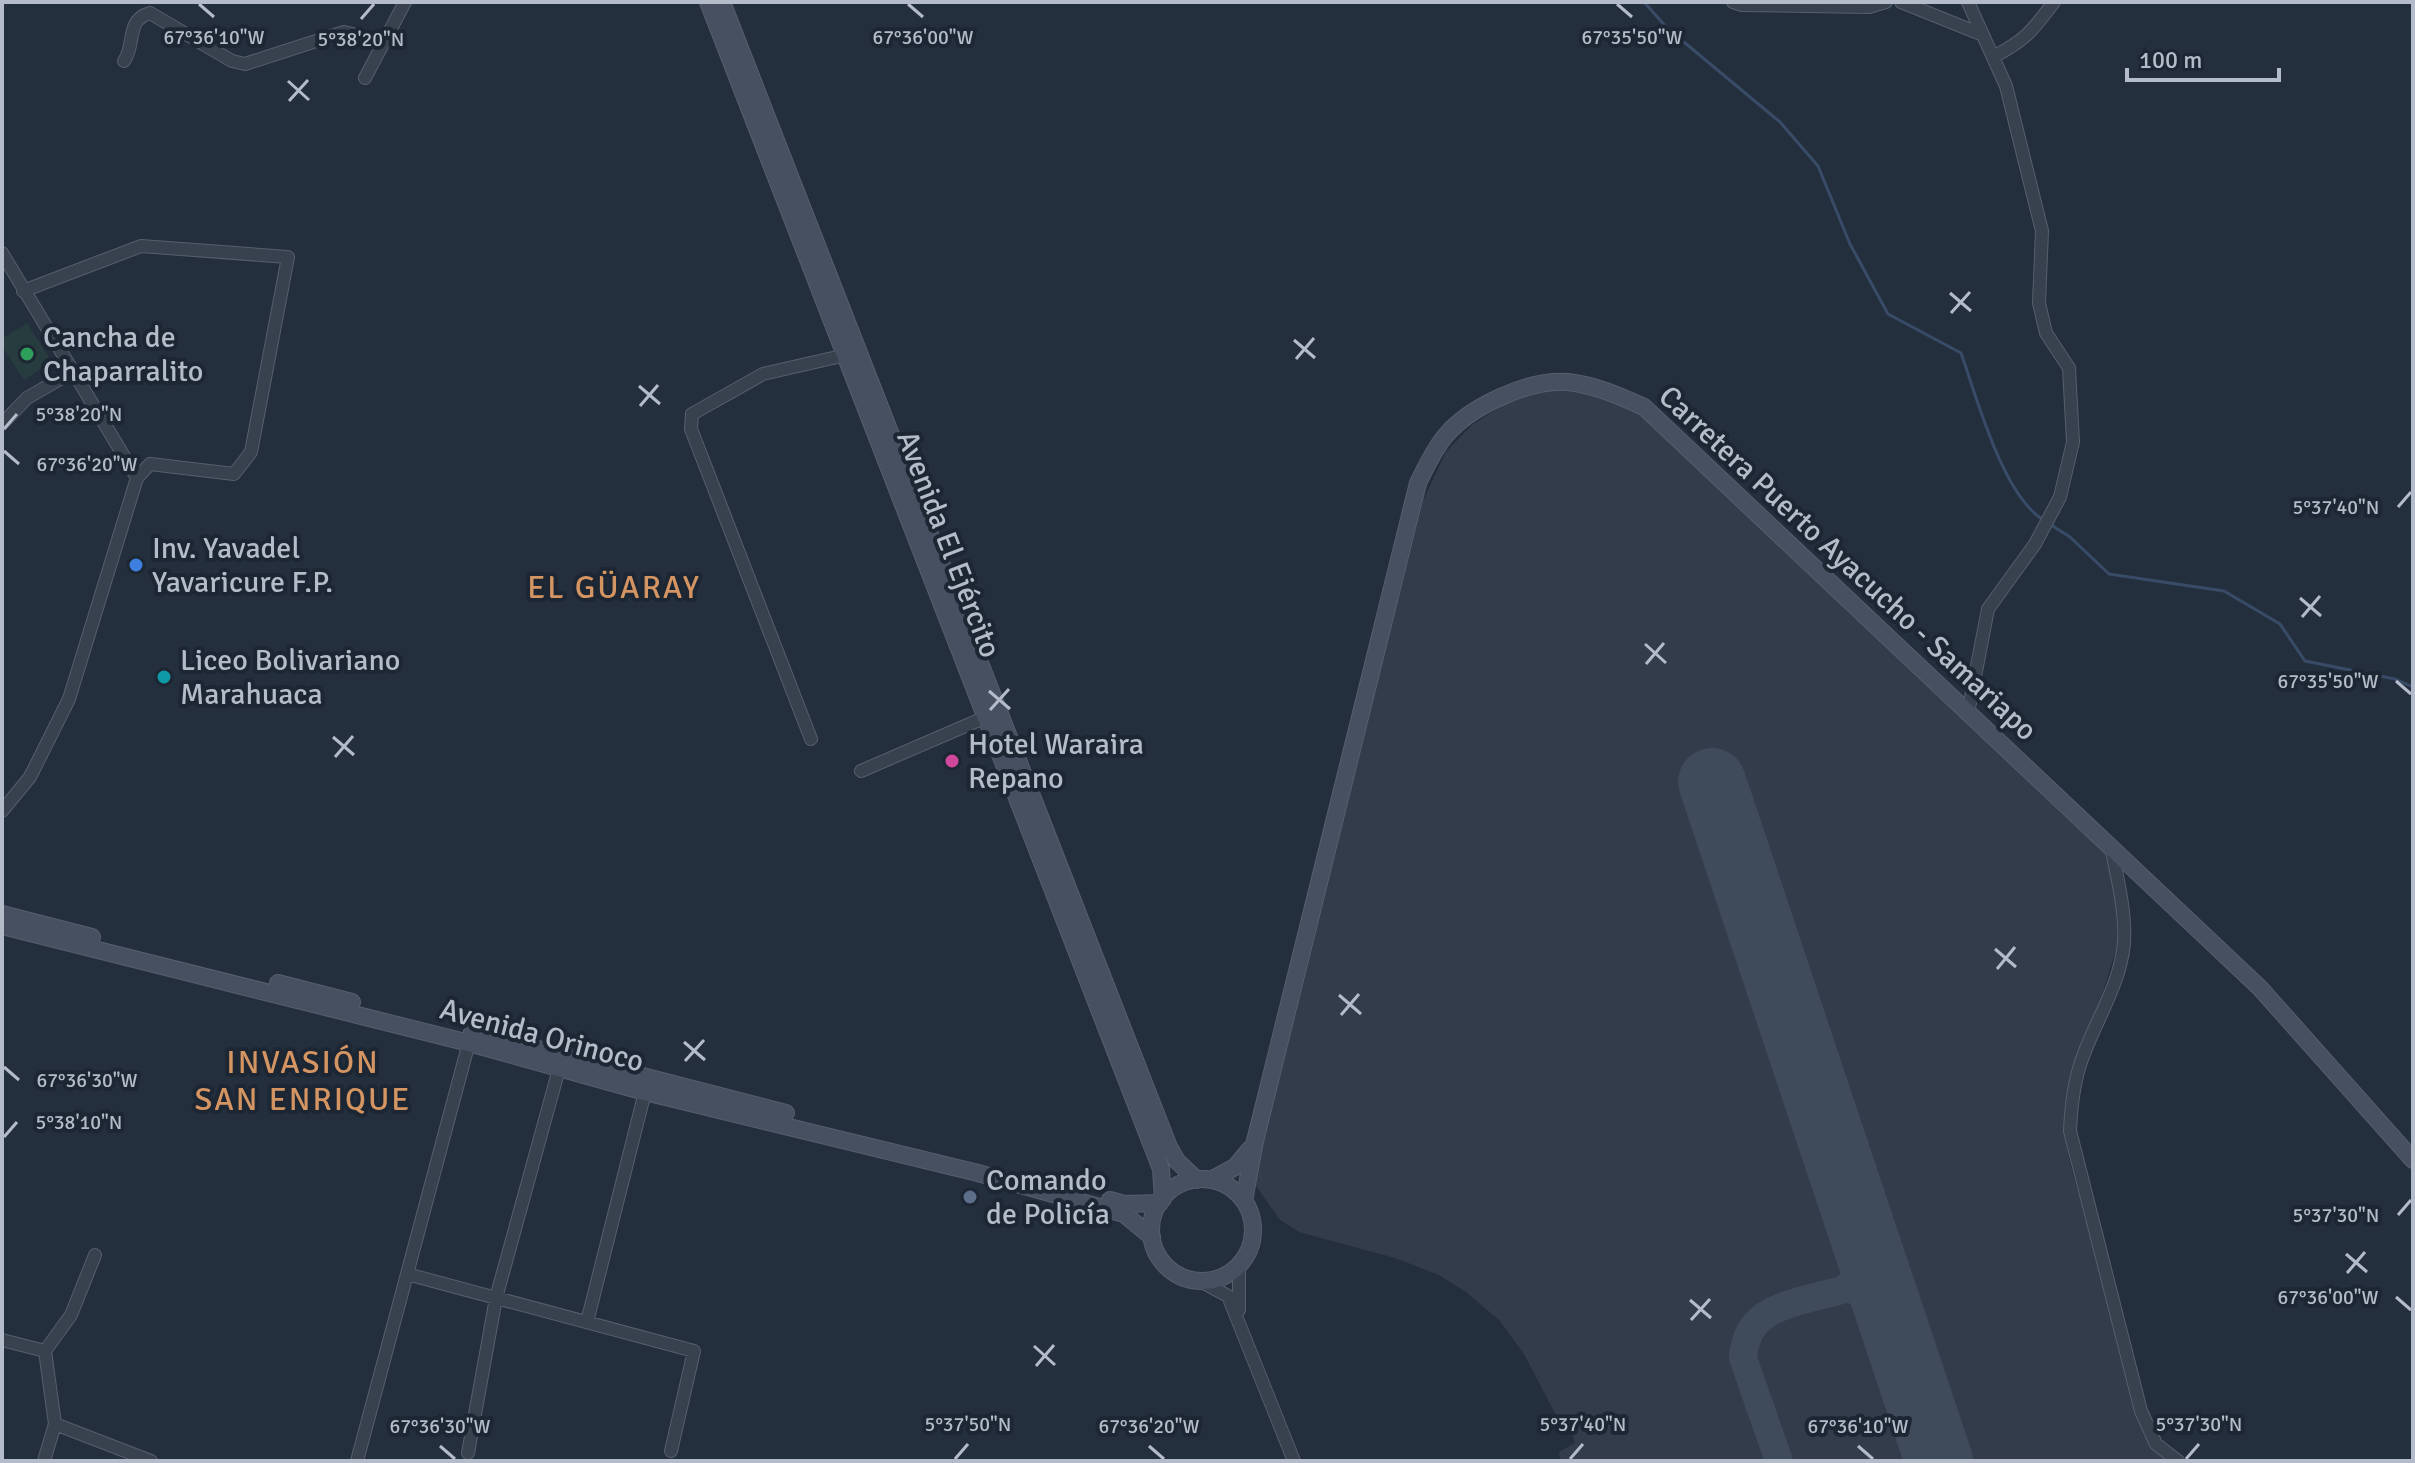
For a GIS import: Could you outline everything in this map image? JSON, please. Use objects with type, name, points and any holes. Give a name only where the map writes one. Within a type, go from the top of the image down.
[{"type":"street","points":[[365,78],[405,2]]},
{"type":"street","name":"Avenida El Ejército","points":[[708,2],[1161,1169],[1162,1201]]},
{"type":"street","name":"Avenida El Ejército","points":[[722,2],[1169,1147],[1177,1161],[1204,1180]]},
{"type":"street","points":[[1733,2],[1742,5],[1869,7],[1886,2]]},
{"type":"street","points":[[1901,2],[1983,35]]},
{"type":"street","points":[[1968,2],[2006,86],[2042,231],[2039,303],[2046,333],[2069,368],[2073,442],[2060,497],[2035,544],[1988,609],[1968,713]]},
{"type":"street","points":[[1993,57],[2017,44],[2038,26],[2054,2]]},
{"type":"street","points":[[124,61],[130,53],[134,24],[144,14],[150,13],[232,61],[245,64],[344,32],[373,39],[386,38]]},
{"type":"street","points":[[2,811],[30,777],[69,699],[137,478],[150,464],[234,474],[251,452],[288,257],[141,246],[23,291]]},
{"type":"street","points":[[2,253],[137,478]]},
{"type":"street","points":[[811,739],[691,429],[692,414],[763,374],[846,355]]},
{"type":"street","points":[[2,424],[27,398],[72,372]]},
{"type":"street","name":"Carretera Puerto Ayacucho - Samariapo","points":[[1244,1201],[1255,1141],[1418,483],[1447,434],[1498,397],[1532,387],[1566,382],[1606,390],[1644,407],[2260,988],[2413,1160]]},
{"type":"street","points":[[861,771],[986,717]]},
{"type":"street","points":[[2111,846],[2122,905],[2124,943],[2118,973],[2080,1064],[2071,1100],[2070,1131],[2141,1411],[2156,1444],[2178,1461]]},
{"type":"street","name":"Avenida Orinoco","points":[[2,914],[470,1038],[559,1069],[645,1092],[966,1170],[1124,1214],[1152,1237]]},
{"type":"street","name":"Avenida Orinoco","points":[[2,926],[864,1133],[1124,1204],[1162,1201]]},
{"type":"street","points":[[357,1461],[470,1038]]},
{"type":"street","points":[[468,1453],[496,1298],[559,1069]]},
{"type":"street","points":[[587,1322],[645,1092]]},
{"type":"street","name":"Carretera Puerto Ayacucho - Samariapo","points":[[1204,1180],[1243,1161],[1255,1141]]},
{"type":"street","points":[[1202,1282],[1222,1278],[1239,1266],[1246,1257],[1253,1234],[1253,1221],[1244,1201],[1224,1184],[1204,1180],[1178,1186],[1162,1201],[1153,1219],[1152,1237],[1156,1251],[1175,1273],[1202,1282],[1228,1296],[1294,1461]]},
{"type":"street","points":[[44,1461],[55,1424],[45,1351],[71,1315],[95,1255]]},
{"type":"street","points":[[1239,1266],[1237,1292],[1240,1321]]},
{"type":"street","points":[[407,1274],[694,1351],[671,1451]]},
{"type":"street","points":[[2,1340],[45,1351]]},
{"type":"street","points":[[55,1424],[151,1461]]},
{"type":"shaded area","points":[[1578,388],[1611,397],[1647,419],[2105,851],[2117,900],[2117,947],[2077,1058],[2065,1109],[2069,1159],[2145,1435],[2171,1461],[1560,1461],[1559,1452],[1575,1443],[1570,1426],[1558,1419],[1524,1354],[1499,1320],[1466,1292],[1439,1275],[1395,1258],[1299,1232],[1280,1220],[1256,1186],[1263,1137],[1423,501],[1446,452],[1472,425],[1506,403],[1540,391]]},
{"type":"green space","name":"Cancha de Chaparralito","points":[[27,323],[52,362],[24,380],[2,346],[2,339]]},
{"type":"waterway","points":[[1644,2],[1667,28],[1780,122],[1818,166],[1850,244],[1888,314],[1961,353],[2003,467],[2028,506],[2042,519]]},
{"type":"waterway","points":[[2048,523],[2070,537],[2109,574],[2224,591],[2280,624],[2305,661],[2395,679],[2413,687]]},
{"type":"taxiway","points":[[1779,1461],[1743,1358],[1746,1342],[1751,1330],[1769,1313],[1850,1284],[1857,1274],[1867,1244]]},
{"type":"taxiway","points":[[1845,1289],[1869,1296],[1889,1311]]},
{"type":"runway","points":[[1712,782],[1939,1461]]},
{"type":"place","name":"Cancha de Chaparralito","points":[[27,354]]},
{"type":"place","name":"Inv. Yavadel Yavaricure F.P.","points":[[136,565]]},
{"type":"place","name":"Liceo Bolivariano Marahuaca","points":[[164,677]]},
{"type":"place","name":"Hotel Waraira Repano","points":[[952,761]]},
{"type":"place","name":"Comando de Policía","points":[[970,1197]]},
{"type":"district","name":"EL GÜARAY","points":[[614,587]]},
{"type":"district","name":"INVASIÓN SAN ENRIQUE","points":[[303,1080]]}]
